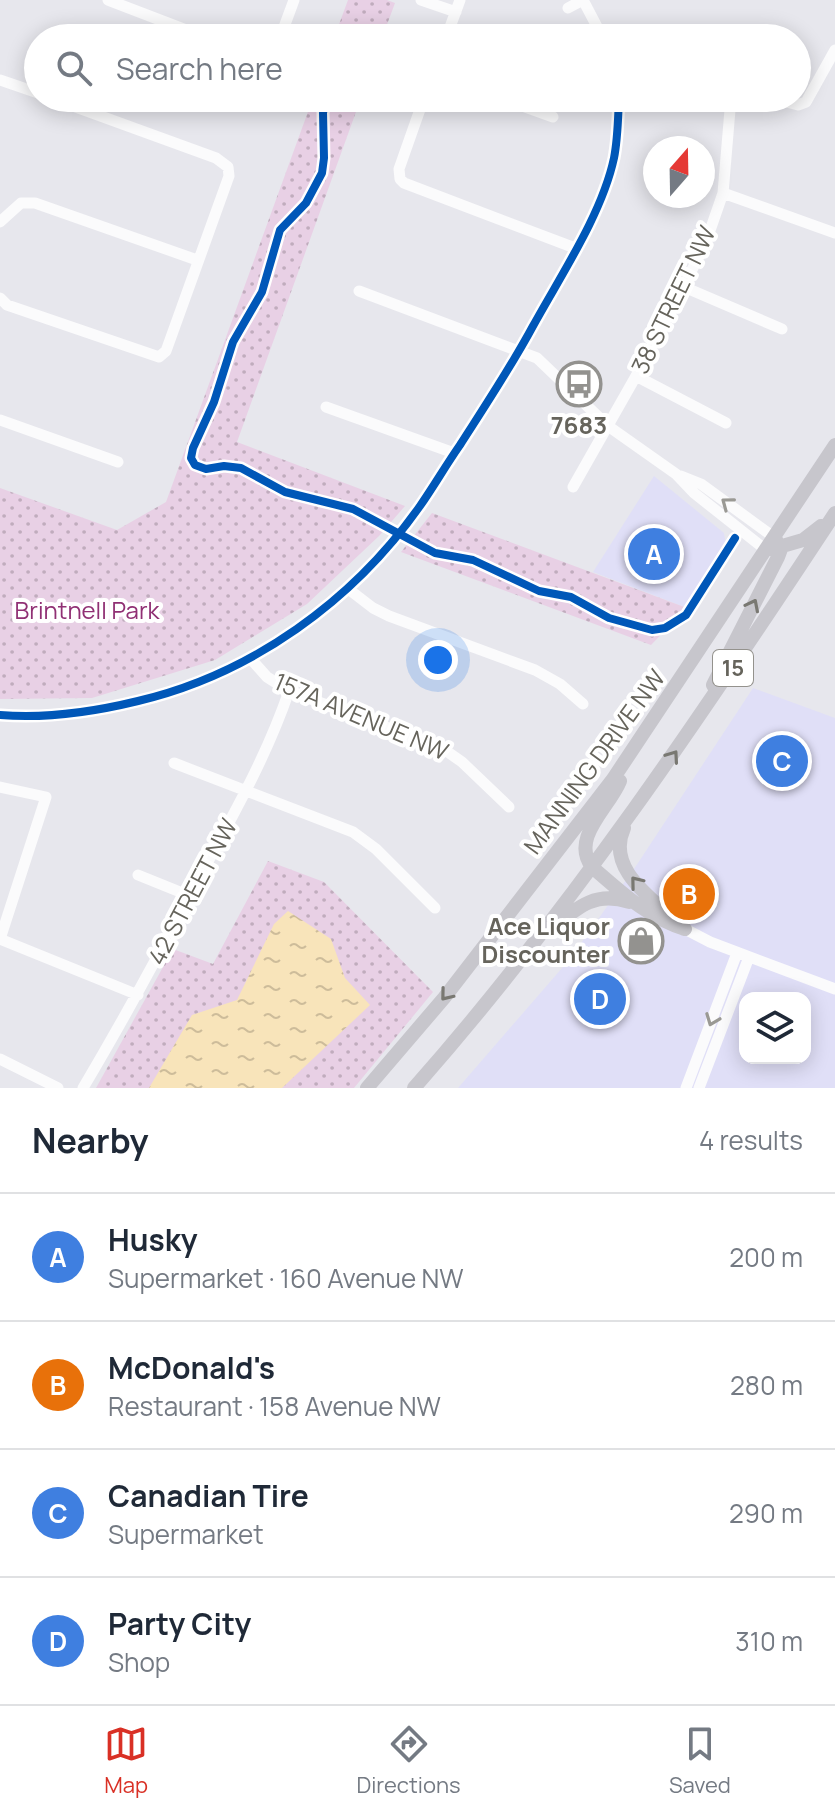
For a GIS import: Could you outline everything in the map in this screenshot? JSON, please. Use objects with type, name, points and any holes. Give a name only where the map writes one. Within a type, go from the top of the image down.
[{"type":"main road","name":"MANNING DRIVE NW","points":[[367,1088],[530,890],[630,754],[774,546],[835,445]]},
{"type":"main road","points":[[711,701],[711,687],[774,546],[803,540],[834,514]]},
{"type":"main road","name":"15","points":[[628,820],[834,514]]},
{"type":"main road","points":[[630,754],[617,790],[586,839],[583,851],[592,867],[639,907],[663,923],[685,929]]},
{"type":"main road","points":[[414,1088],[536,941],[628,820]]},
{"type":"main road","points":[[628,820],[621,835],[625,867],[641,890],[685,929]]},
{"type":"main road","points":[[536,941],[585,902],[607,897],[639,907]]},
{"type":"street","points":[[108,0],[171,24]]},
{"type":"street","points":[[285,24],[294,0]]},
{"type":"street","points":[[421,0],[456,12]]},
{"type":"street","points":[[451,24],[460,0]]},
{"type":"street","points":[[568,8],[583,0],[596,24]]},
{"type":"street","points":[[811,93],[835,50]]},
{"type":"street","points":[[0,80],[24,88]]},
{"type":"street","points":[[0,298],[7,305],[159,357],[166,351],[229,176],[228,167],[216,158],[90,112]]},
{"type":"street","points":[[419,112],[400,164],[400,179],[409,186],[575,248]]},
{"type":"street","points":[[539,112],[553,117]]},
{"type":"street","points":[[0,715],[64,715],[114,707],[181,688],[250,658],[303,624],[347,588],[409,521],[519,351],[598,207],[610,173],[618,112]]},
{"type":"street","name":"38 STREET NW","points":[[573,487],[705,245],[723,193],[730,112]]},
{"type":"street","points":[[723,193],[835,233]]},
{"type":"street","points":[[0,222],[21,203],[35,203],[197,260]]},
{"type":"street","points":[[684,287],[782,329]]},
{"type":"street","points":[[359,291],[519,351],[544,364],[608,426],[676,474],[701,484],[774,546]]},
{"type":"street","points":[[636,376],[726,423]]},
{"type":"street","points":[[326,407],[454,453]]},
{"type":"street","points":[[0,420],[118,462]]},
{"type":"street","points":[[347,588],[365,603],[389,616],[535,670],[560,684],[583,704]]},
{"type":"street","name":"157A AVENUE NW","points":[[250,658],[267,677],[289,691],[442,748],[462,762],[509,807]]},
{"type":"street","name":"42 STREET NW","points":[[83,1088],[138,995],[247,790],[269,747],[289,691]]},
{"type":"street","points":[[174,763],[353,832],[376,849],[435,908]]},
{"type":"street","points":[[0,787],[46,797],[0,939],[138,995]]},
{"type":"street","points":[[138,875],[190,896]]},
{"type":"street","points":[[685,929],[743,955],[835,989]]},
{"type":"street","points":[[686,1088],[743,955]]},
{"type":"street","points":[[699,1088],[743,955]]},
{"type":"street","points":[[0,1059],[58,1088]]},
{"type":"shaded area","points":[[654,476],[724,533],[726,545],[687,608],[593,572]]},
{"type":"shaded area","points":[[753,688],[835,718],[835,1088],[458,1088],[569,960],[636,866]]},
{"type":"green space","points":[[348,0],[387,0],[395,3],[387,24],[339,24]]},
{"type":"green space","name":"Brintnell Park","points":[[308,112],[356,112],[237,442],[405,506],[379,536],[307,604],[215,660],[92,698],[0,699],[0,488],[117,530],[166,502]]},
{"type":"green space","points":[[432,513],[687,608],[651,645],[401,552]]},
{"type":"green space","points":[[268,861],[324,882],[433,992],[354,1088],[96,1088],[173,949],[213,964]]},
{"type":"water","points":[[288,911],[331,939],[345,978],[370,1005],[282,1088],[149,1088],[192,1015],[237,1000],[274,924]]},
{"type":"cycle path","points":[[323,112],[322,173],[306,203],[280,230],[262,292],[233,342],[214,402],[193,448],[191,458],[195,465],[206,469],[224,466],[241,468],[285,492],[353,509],[435,553],[473,560],[539,591],[571,597],[609,618],[652,630],[665,628],[686,615],[735,538]]},
{"type":"cycle path","points":[[0,715],[35,716],[87,711],[180,689],[221,672],[297,629],[364,573],[393,541],[430,491],[507,371],[580,244],[608,179],[614,158],[618,112]]},
{"type":"place","name":"7683","points":[[579,384]]},
{"type":"place","name":"Husky","points":[[654,554]]},
{"type":"place","name":"Canadian Tire","points":[[782,761]]},
{"type":"place","name":"McDonald's","points":[[689,894]]},
{"type":"place","name":"Ace Liquor Discounter","points":[[641,941]]},
{"type":"place","name":"Party City","points":[[600,999]]}]
